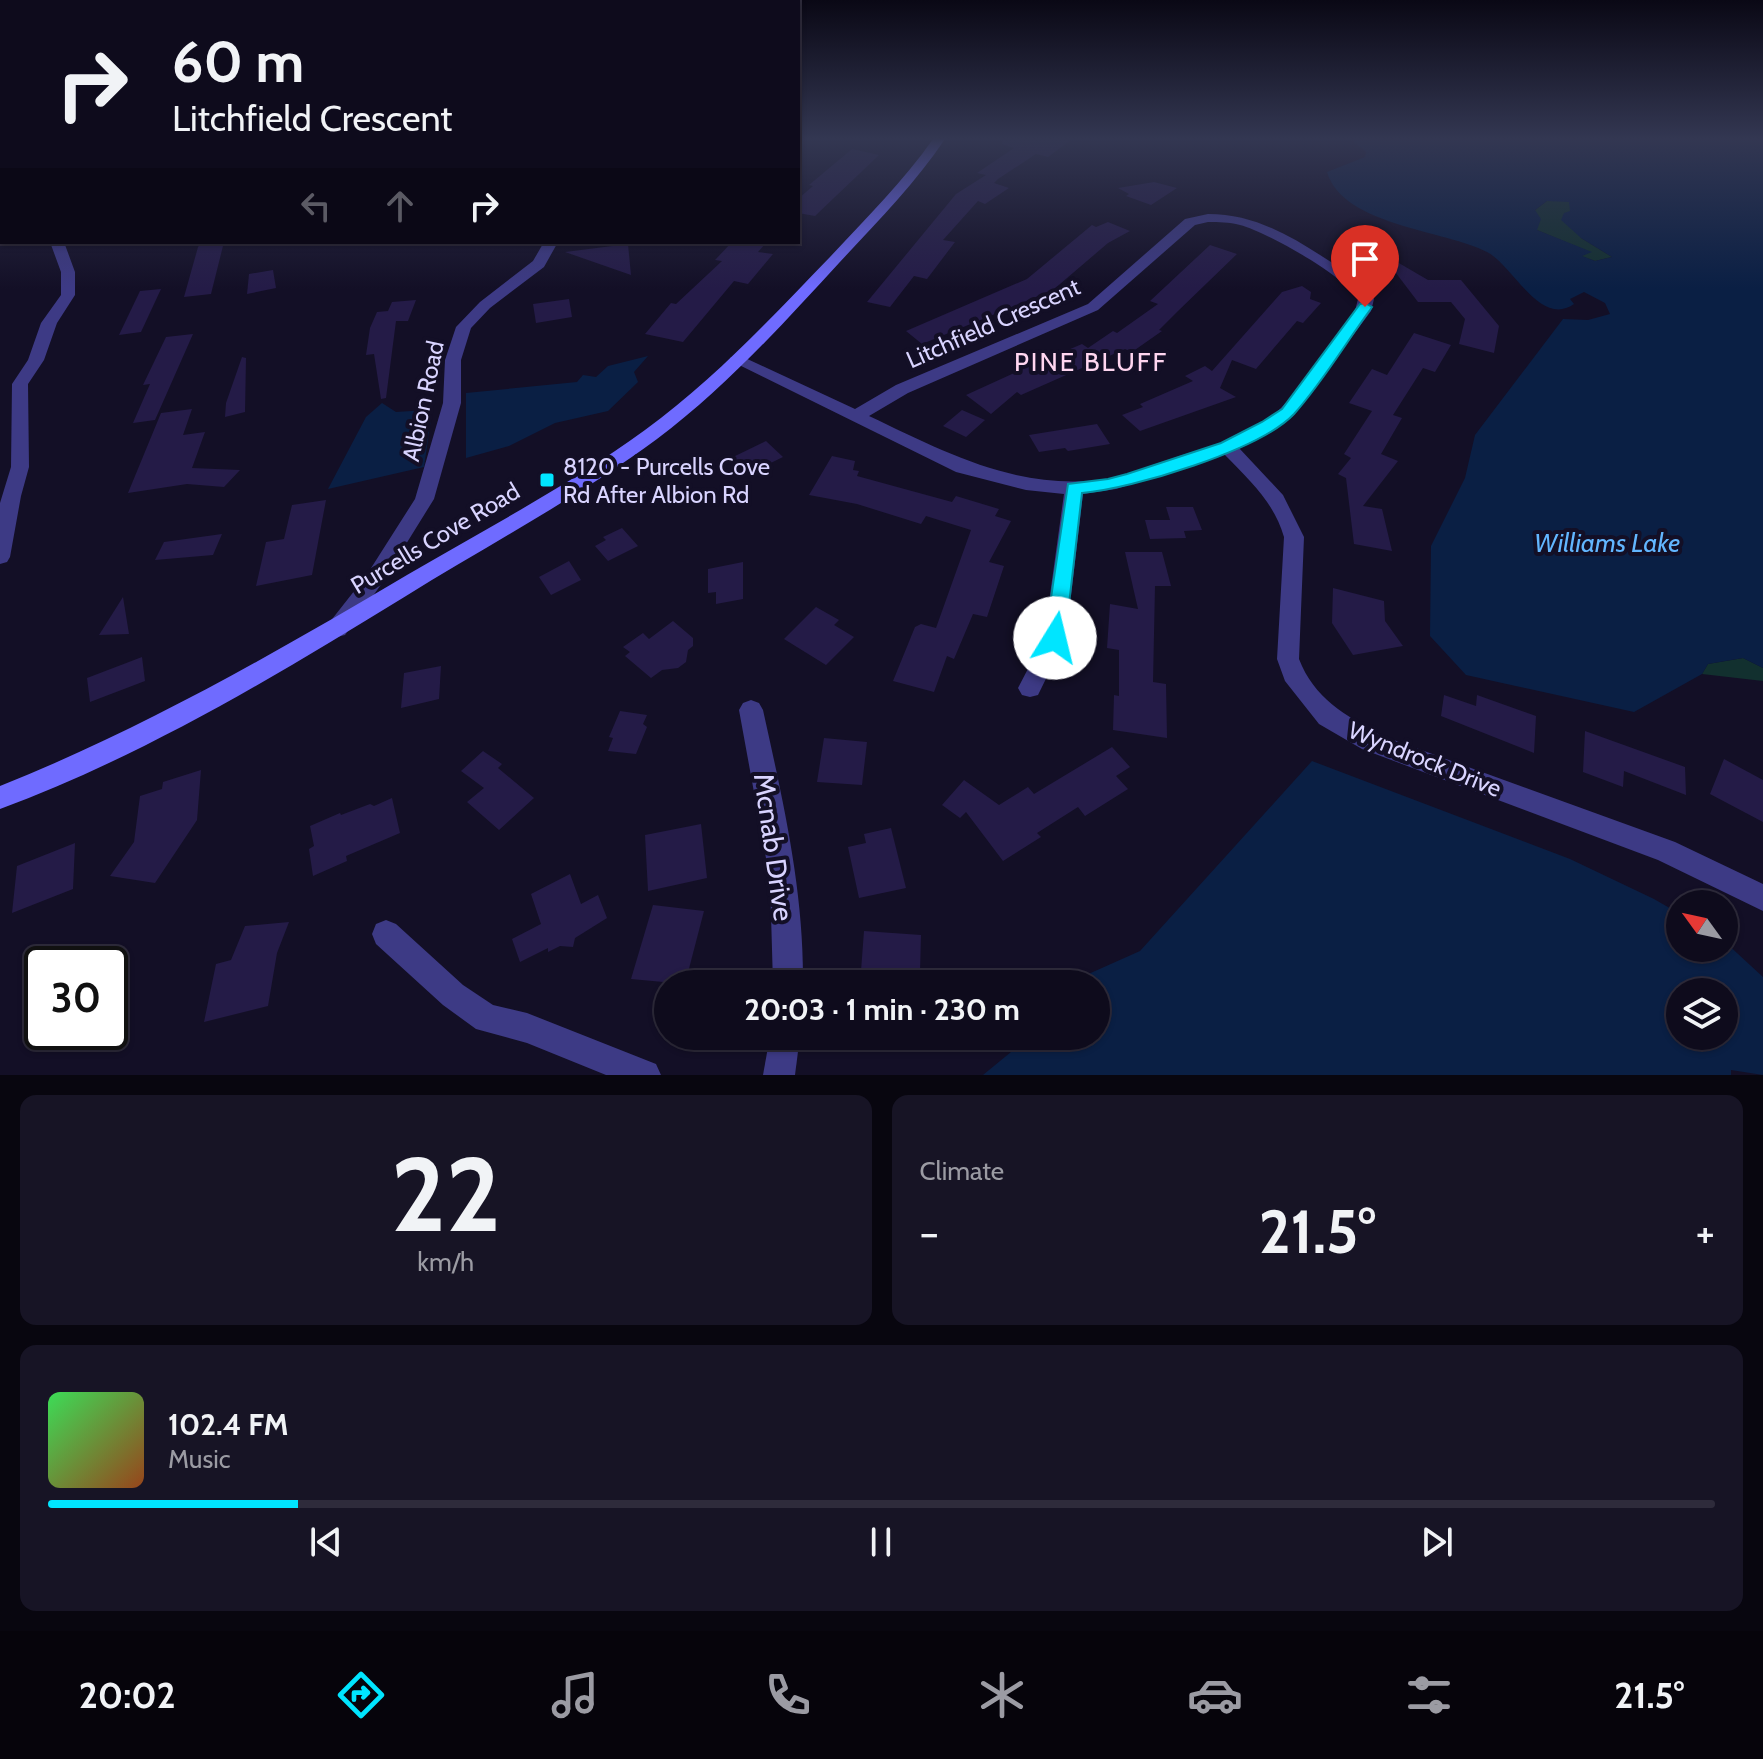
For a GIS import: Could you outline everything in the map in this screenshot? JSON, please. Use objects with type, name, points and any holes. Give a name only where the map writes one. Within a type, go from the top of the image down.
[{"type":"main road","name":"Purcells Cove Road","points":[[0,798],[146,734],[337,629],[593,472],[680,413],[737,360],[900,189]]},
{"type":"street","name":"Litchfield Crescent","points":[[737,360],[963,468],[1026,484],[1074,488],[1109,485],[1227,447],[1268,426],[1287,412],[1366,303],[1364,294],[1352,282],[1286,239],[1259,227],[1215,219],[1190,222],[1093,307],[902,389],[856,416]]},
{"type":"street","points":[[0,557],[11,496],[20,467],[20,384],[36,360],[49,323],[68,295],[68,272],[58,244]]},
{"type":"street","name":"Albion Road","points":[[337,629],[394,549],[429,488],[452,403],[453,360],[464,327],[485,305],[539,264],[550,244]]},
{"type":"street","name":"Wyndrock Drive","points":[[1227,447],[1273,495],[1291,524],[1294,537],[1288,659],[1296,681],[1327,717],[1371,742],[1666,851],[1763,898]]},
{"type":"street","points":[[1030,688],[1055,638],[1066,573],[1074,488]]},
{"type":"street","name":"Mcnab Drive","points":[[751,710],[779,843],[789,970]]},
{"type":"street","points":[[386,934],[453,995],[487,1018],[527,1028],[645,1075]]},
{"type":"street","points":[[779,1075],[783,1050]]},
{"type":"green space","points":[[1547,201],[1569,201],[1581,238],[1612,257],[1595,261],[1581,256],[1590,252],[1537,230],[1535,210]]},
{"type":"green space","points":[[1743,658],[1763,668],[1763,681],[1702,674],[1708,664]]},
{"type":"water","name":"Williams Lake","points":[[1763,189],[1763,668],[1743,658],[1708,664],[1702,674],[1634,712],[1466,675],[1430,636],[1431,546],[1465,478],[1475,435],[1563,319],[1588,320],[1610,314],[1605,303],[1584,292],[1570,299],[1574,304],[1562,309],[1550,308],[1538,302],[1487,252],[1374,215],[1353,204],[1337,190]],"holes":[[[1547,201],[1569,202],[1570,211],[1564,213],[1561,220],[1581,238],[1612,257],[1595,261],[1582,256],[1592,252],[1537,230],[1541,219],[1535,210]]]},
{"type":"water","points":[[648,356],[634,372],[638,382],[608,411],[555,423],[509,446],[466,458],[466,393],[577,382],[583,375],[596,377],[608,366]]},
{"type":"water","points":[[382,403],[396,412],[427,410],[431,419],[424,467],[328,489],[366,417]]},
{"type":"water","points":[[1312,761],[1570,859],[1654,899],[1666,906],[1666,962],[1738,962],[1738,954],[1763,977],[1763,1075],[1731,1070],[1731,1075],[983,1075],[1012,1050],[1110,1050],[1110,970],[1097,970],[1140,951]]},
{"type":"building","points":[[809,189],[843,189],[815,216],[800,213],[800,197]]},
{"type":"building","points":[[964,189],[1007,189],[985,204],[978,201],[943,240],[955,242],[927,279],[914,276],[890,307],[867,302],[956,194]]},
{"type":"building","points":[[1120,189],[1175,189],[1151,205],[1126,196],[1129,194]]},
{"type":"building","points":[[1108,222],[1130,231],[1108,243],[1053,290],[922,344],[906,331],[1027,279],[1092,225],[1096,227]]},
{"type":"building","points":[[200,244],[224,244],[211,294],[184,297]]},
{"type":"building","points":[[628,244],[631,275],[565,252]]},
{"type":"building","points":[[730,244],[765,244],[758,252],[773,254],[748,284],[734,281],[683,342],[645,334],[671,303],[676,304],[722,261],[715,260]]},
{"type":"building","points":[[1210,245],[1237,254],[1159,330],[1162,331],[1132,352],[1125,349],[1021,395],[1017,392],[991,414],[966,395],[1051,356],[1060,366],[1065,363],[1056,355],[1082,344],[1088,348],[1113,331],[1117,333],[1158,304],[1150,301]]},
{"type":"building","points":[[1380,252],[1428,280],[1461,280],[1499,326],[1494,353],[1459,344],[1465,319],[1451,302],[1418,302]]},
{"type":"building","points":[[273,270],[276,288],[247,294],[249,274]]},
{"type":"building","points":[[1302,286],[1311,292],[1310,299],[1321,303],[1303,323],[1297,321],[1256,369],[1232,360],[1220,388],[1236,397],[1140,431],[1122,415],[1193,381],[1185,376],[1205,366],[1212,371],[1282,292]]},
{"type":"building","points":[[161,289],[141,332],[119,335],[140,291]]},
{"type":"building","points":[[569,299],[572,317],[536,323],[533,304]]},
{"type":"building","points":[[416,300],[408,321],[396,321],[386,398],[381,399],[374,354],[366,355],[370,328],[377,312],[388,311],[392,302]]},
{"type":"building","points":[[1414,333],[1451,345],[1435,372],[1423,368],[1393,415],[1402,418],[1381,454],[1398,461],[1363,506],[1382,509],[1392,551],[1354,544],[1346,478],[1338,474],[1351,458],[1344,454],[1372,411],[1349,403],[1372,369],[1387,375]]},
{"type":"building","points":[[193,334],[155,420],[133,423],[150,384],[143,385],[166,337]]},
{"type":"building","points":[[242,357],[246,358],[245,412],[225,417],[226,403]]},
{"type":"building","points":[[192,409],[183,435],[205,432],[192,468],[240,470],[224,487],[187,484],[128,493],[161,413]]},
{"type":"building","points":[[962,410],[985,420],[966,437],[943,426]]},
{"type":"building","points":[[1097,424],[1110,444],[1039,452],[1029,435]]},
{"type":"building","points":[[766,441],[783,457],[748,474],[731,458]]},
{"type":"building","points":[[832,456],[855,461],[853,470],[859,471],[857,476],[952,502],[956,496],[999,509],[995,516],[1011,521],[989,562],[1004,566],[987,617],[973,614],[954,659],[947,656],[934,692],[893,681],[915,627],[921,624],[936,628],[971,530],[926,516],[921,524],[857,504],[809,495]]},
{"type":"building","points":[[326,500],[312,575],[256,586],[266,542],[284,539],[292,505]]},
{"type":"building","points":[[1166,507],[1193,507],[1202,530],[1184,531],[1186,538],[1150,539],[1145,520],[1170,520]]},
{"type":"building","points":[[622,528],[638,546],[608,561],[595,546],[606,540],[603,537]]},
{"type":"building","points":[[222,534],[213,555],[155,560],[164,542]]},
{"type":"building","points":[[1125,552],[1162,552],[1171,586],[1155,586],[1153,682],[1166,684],[1167,738],[1113,730],[1114,695],[1119,696],[1119,650],[1107,648],[1110,604],[1138,609]]},
{"type":"building","points":[[569,561],[581,580],[551,595],[539,577]]},
{"type":"building","points":[[743,562],[743,599],[716,604],[716,592],[708,593],[708,569]]},
{"type":"building","points":[[1333,588],[1384,601],[1385,621],[1403,646],[1353,655],[1332,623]]},
{"type":"building","points":[[123,597],[129,634],[99,635]]},
{"type":"building","points":[[816,607],[839,620],[834,625],[854,637],[826,665],[784,639]]},
{"type":"building","points":[[673,621],[693,638],[693,646],[688,650],[686,662],[678,668],[662,670],[651,678],[625,656],[630,652],[623,647],[643,633],[649,639]]},
{"type":"building","points":[[142,657],[145,681],[90,702],[87,678]]},
{"type":"building","points":[[441,666],[439,699],[401,708],[404,673]]},
{"type":"building","points":[[1444,695],[1476,706],[1477,695],[1536,716],[1534,753],[1441,716]]},
{"type":"building","points":[[620,711],[647,715],[643,724],[647,727],[636,754],[608,751],[613,738],[609,737]]},
{"type":"building","points":[[1585,731],[1685,767],[1686,795],[1624,771],[1623,787],[1583,772]]},
{"type":"building","points":[[824,738],[867,742],[862,785],[817,782]]},
{"type":"building","points":[[1112,747],[1130,767],[1116,776],[1128,789],[1085,816],[1078,807],[1037,833],[1041,837],[1003,861],[966,812],[960,818],[942,805],[964,780],[999,805],[1028,787],[1034,794]]},
{"type":"building","points":[[483,751],[502,764],[498,768],[534,798],[499,830],[467,802],[484,788],[461,771]]},
{"type":"building","points":[[1724,759],[1763,780],[1763,822],[1710,794]]},
{"type":"building","points":[[201,770],[197,820],[155,883],[110,876],[134,842],[140,796],[162,789],[163,782]]},
{"type":"building","points":[[392,798],[400,833],[346,856],[347,861],[313,876],[309,849],[314,846],[310,826],[340,813],[370,804],[374,806]]},
{"type":"building","points":[[701,824],[707,878],[648,891],[645,835]]},
{"type":"building","points":[[891,828],[906,888],[859,898],[848,847],[866,843],[864,834]]},
{"type":"building","points":[[75,843],[73,889],[12,913],[17,866]]},
{"type":"building","points":[[570,874],[581,904],[598,895],[607,918],[575,938],[573,947],[560,946],[548,952],[548,948],[520,962],[512,939],[541,924],[531,894]]},
{"type":"building","points":[[653,905],[704,911],[689,970],[654,970],[654,981],[631,979]]},
{"type":"building","points":[[289,922],[277,953],[268,1006],[204,1022],[216,964],[231,960],[245,926]]},
{"type":"building","points":[[864,931],[921,935],[920,970],[861,970]]},
{"type":"place","name":"8120 - Purcells Cove Rd After Albion Rd","points":[[547,480]]},
{"type":"district","name":"PINE BLUFF","points":[[1091,362]]},
{"type":"route","points":[[1055,638],[1066,573],[1074,488],[1109,485],[1133,478],[1227,447],[1268,426],[1287,412],[1365,307]]}]
